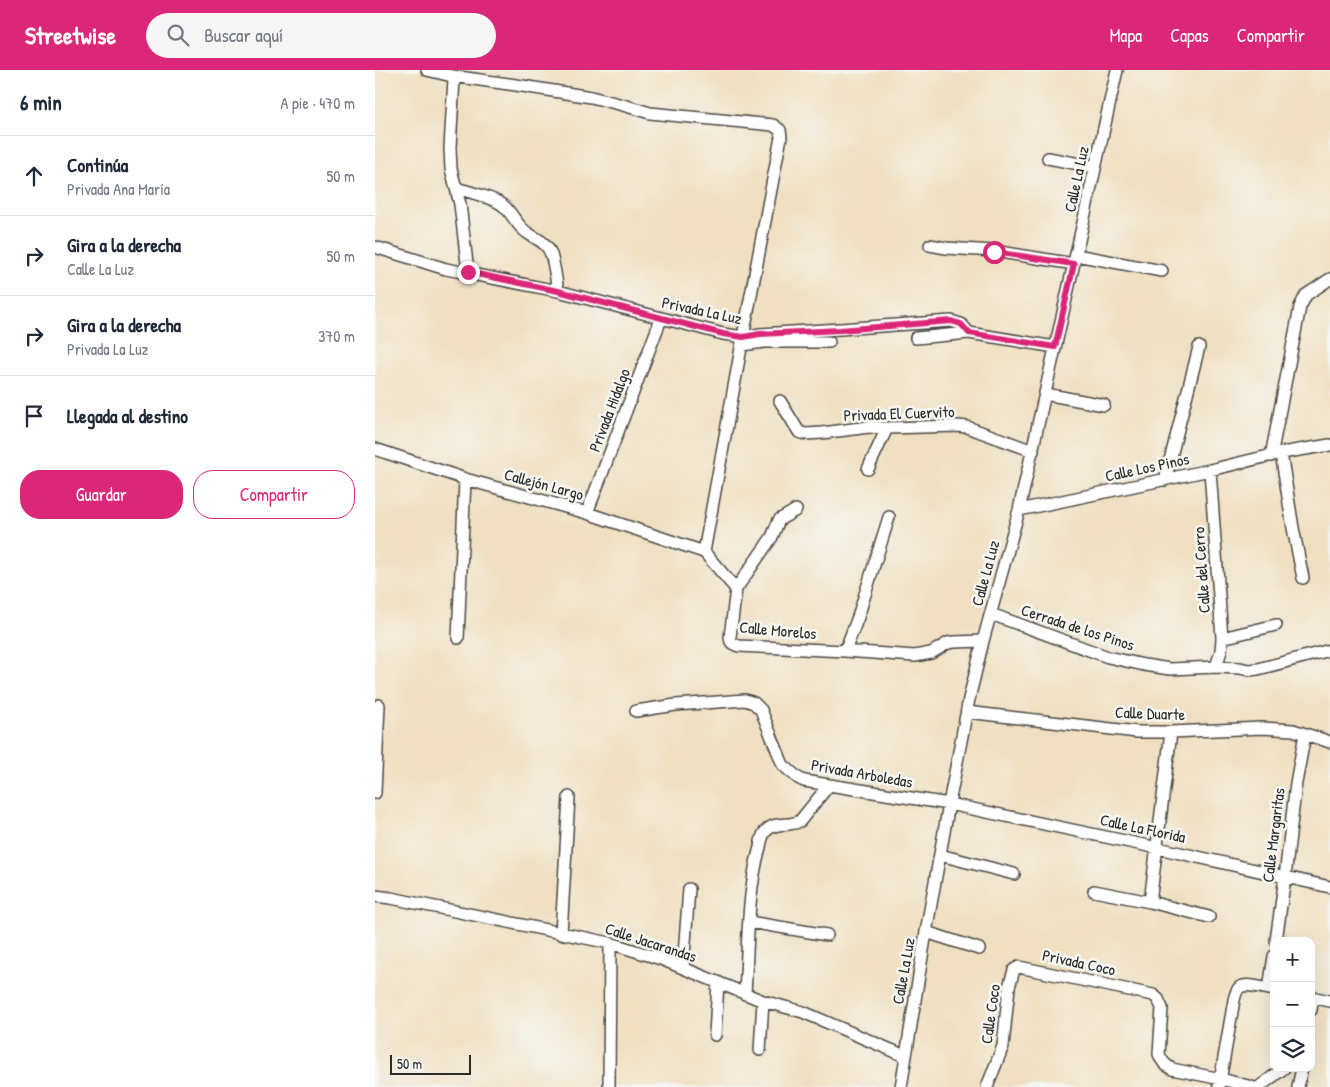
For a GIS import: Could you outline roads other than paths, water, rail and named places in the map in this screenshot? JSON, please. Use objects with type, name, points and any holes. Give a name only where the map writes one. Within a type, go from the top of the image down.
[{"type":"street","points":[[427,70],[452,76],[591,97],[650,113],[773,125],[780,130],[781,137],[704,552],[736,589],[772,537],[779,520],[796,510]]},
{"type":"street","name":"Calle La Luz","points":[[901,1087],[926,932],[969,699],[1019,510],[1117,70]]},
{"type":"street","points":[[452,76],[454,79],[449,148],[451,169],[460,204],[468,272]]},
{"type":"street","points":[[1048,158],[1095,167]]},
{"type":"street","points":[[456,188],[478,194],[501,204],[507,208],[524,231],[547,246],[551,253],[558,291]]},
{"type":"street","points":[[931,245],[1162,271]]},
{"type":"street","name":"Privada La Luz","points":[[375,247],[438,266],[558,291],[723,334],[743,341],[760,334],[951,321],[961,324],[969,333],[1055,347]]},
{"type":"street","points":[[1303,578],[1276,454],[1300,307],[1306,295],[1330,279]]},
{"type":"street","name":"Privada Hidalgo","points":[[587,513],[661,319]]},
{"type":"street","points":[[916,338],[969,333]]},
{"type":"street","points":[[743,341],[829,342]]},
{"type":"street","points":[[1165,480],[1199,347]]},
{"type":"street","points":[[1045,394],[1104,405]]},
{"type":"street","name":"Privada El Cuervito","points":[[780,401],[799,432],[805,434],[869,427],[957,426],[1033,450]]},
{"type":"street","points":[[869,469],[887,428]]},
{"type":"street","name":"Calle Los Pinos","points":[[1019,510],[1165,480],[1276,454],[1330,445]]},
{"type":"street","name":"Callejón Largo","points":[[375,449],[465,479],[587,513],[704,552]]},
{"type":"street","name":"Calle del Cerro","points":[[1210,470],[1222,638],[1221,652],[1216,667]]},
{"type":"street","points":[[458,638],[465,479]]},
{"type":"street","points":[[845,651],[858,617],[889,517]]},
{"type":"street","name":"Calle Morelos","points":[[736,589],[729,637],[730,641],[739,646],[915,656],[931,653],[948,643],[983,641]]},
{"type":"street","name":"Cerrada de los Pinos","points":[[991,614],[1108,657],[1170,669],[1216,667],[1258,669],[1330,650]]},
{"type":"street","points":[[1222,638],[1276,625]]},
{"type":"street","name":"Privada Arboledas","points":[[636,711],[676,705],[745,700],[754,703],[761,710],[783,765],[798,778],[804,781],[949,804]]},
{"type":"street","points":[[375,792],[379,705]]},
{"type":"street","name":"Calle Duarte","points":[[967,712],[1137,732],[1263,728],[1293,730],[1330,742]]},
{"type":"street","points":[[1150,902],[1171,732]]},
{"type":"street","name":"Calle Margaritas","points":[[1277,937],[1296,783],[1305,734]]},
{"type":"street","points":[[745,994],[753,876],[763,836],[767,829],[772,826],[795,824],[800,821],[829,785]]},
{"type":"street","points":[[561,934],[569,797]]},
{"type":"street","name":"Calle La Florida","points":[[949,804],[1330,887]]},
{"type":"street","points":[[940,855],[1014,874]]},
{"type":"street","points":[[683,968],[689,888]]},
{"type":"street","points":[[1094,890],[1209,917]]},
{"type":"street","name":"Calle Jacarandas","points":[[375,896],[610,943],[683,968],[763,1001],[803,1012],[905,1056]]},
{"type":"street","points":[[749,922],[827,935]]},
{"type":"street","points":[[926,932],[979,949]]},
{"type":"street","points":[[609,1087],[610,943]]},
{"type":"street","name":"Privada Coco","points":[[1012,974],[1015,968],[1023,967],[1153,996],[1162,1008],[1159,1054],[1161,1061],[1172,1069],[1220,1083]]},
{"type":"street","name":"Calle Coco","points":[[987,1087],[1003,1046],[1012,974]]},
{"type":"street","points":[[715,1035],[718,982]]},
{"type":"street","points":[[1253,1087],[1220,1083],[1234,1000],[1239,988],[1243,986],[1270,989]]},
{"type":"street","points":[[1315,998],[1330,1001]]},
{"type":"street","points":[[760,1050],[763,1001]]},
{"type":"street","points":[[1259,1087],[1280,1072]]},
{"type":"street","points":[[1298,1087],[1300,1072]]}]
